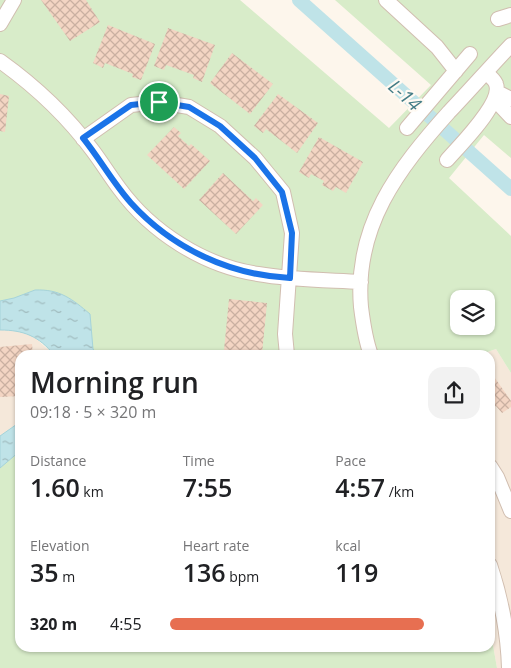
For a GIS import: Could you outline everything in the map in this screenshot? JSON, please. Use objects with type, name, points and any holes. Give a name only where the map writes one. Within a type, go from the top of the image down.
[{"type":"street","points":[[0,24],[14,0]]},
{"type":"street","points":[[386,0],[437,47],[456,71]]},
{"type":"street","points":[[370,350],[363,324],[361,282],[370,228],[377,211],[400,172],[420,145],[511,45]]},
{"type":"street","points":[[407,128],[470,54]]},
{"type":"street","points":[[0,61],[42,94],[83,138],[131,204],[152,224],[176,241],[210,260],[256,274],[361,282]]},
{"type":"street","points":[[447,160],[483,118],[496,96],[496,83],[486,72]]},
{"type":"street","points":[[496,96],[511,99]]},
{"type":"street","points":[[496,96],[511,117]]},
{"type":"street","points":[[83,138],[131,105],[159,102],[189,107],[220,126],[255,158],[282,192],[292,233],[285,334],[286,350]]},
{"type":"street","points":[[495,474],[511,511]]},
{"type":"street","points":[[495,582],[510,643],[509,668]]},
{"type":"shaded area","points":[[0,330],[17,330],[32,335],[48,350],[15,350],[15,426],[0,436]]},
{"type":"shaded area","points":[[496,349],[511,373],[511,668],[497,668],[494,652],[495,350],[493,350]]},
{"type":"green space","points":[[0,0],[240,0],[389,128],[431,85],[335,0],[511,0],[511,158],[484,135],[449,178],[511,236],[511,373],[496,349],[50,350],[30,335],[0,330]]},
{"type":"green space","points":[[15,426],[15,652],[494,652],[497,668],[0,668],[0,436]]},
{"type":"water","points":[[35,290],[52,291],[65,296],[90,314],[94,350],[50,350],[30,335],[16,331],[0,330],[0,301]]},
{"type":"water","points":[[15,426],[15,455],[0,468],[0,436]]},
{"type":"building","points":[[41,0],[86,0],[100,22],[70,41]]},
{"type":"building","points":[[108,25],[155,44],[141,80],[132,77],[133,74],[105,63],[103,68],[93,63]]},
{"type":"building","points":[[168,28],[215,45],[202,82],[193,78],[194,75],[166,65],[164,70],[154,66]]},
{"type":"building","points":[[232,53],[273,84],[250,114],[210,83]]},
{"type":"building","points":[[0,94],[9,96],[5,132],[0,131]]},
{"type":"building","points":[[278,94],[318,123],[297,153],[266,129],[263,133],[254,126]]},
{"type":"building","points":[[174,127],[181,133],[178,136],[189,146],[191,144],[210,161],[184,189],[147,155]]},
{"type":"building","points":[[319,137],[363,162],[346,193],[336,187],[333,191],[322,185],[324,181],[311,174],[309,178],[299,172]]},
{"type":"building","points":[[223,173],[253,201],[256,198],[263,205],[236,234],[199,200]]},
{"type":"building","points":[[229,299],[267,303],[262,350],[224,350]]},
{"type":"building","points":[[32,344],[33,350],[15,350],[15,396],[0,397],[0,347]]},
{"type":"building","points":[[495,378],[511,401],[511,407],[502,413],[496,406]]},
{"type":"waterway","name":"L-14","points":[[299,0],[511,189]]},
{"type":"route","points":[[159,102],[189,107],[220,126],[255,158],[282,192],[292,233],[290,278],[256,274],[228,266],[210,260],[176,241],[152,224],[131,204],[83,138],[131,105],[159,102]]}]
